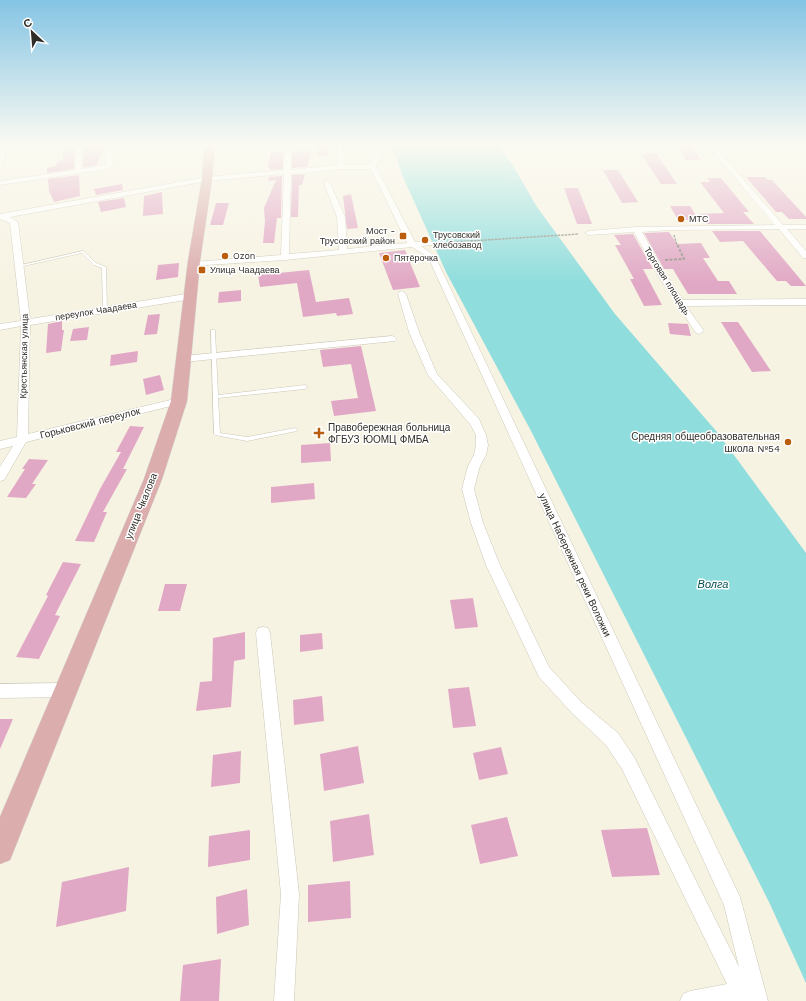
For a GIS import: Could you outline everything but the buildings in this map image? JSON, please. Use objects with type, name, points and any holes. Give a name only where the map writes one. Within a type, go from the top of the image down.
[{"type":"main road","name":"улица Чкалова","points":[[0,850],[153,479],[179,401],[192,296],[194,264],[205,190]]},
{"type":"street","points":[[1,216],[147,190]]},
{"type":"street","points":[[285,258],[287,190]]},
{"type":"street","points":[[330,190],[341,217],[343,252]]},
{"type":"street","points":[[385,190],[412,244]]},
{"type":"street","points":[[750,190],[806,256]]},
{"type":"street","name":"Крестьянская улица","points":[[0,477],[22,440],[26,322],[14,222],[1,216]]},
{"type":"street","points":[[589,233],[669,228],[806,227]]},
{"type":"street","name":"Торговая площадь","points":[[636,229],[653,260],[699,331]]},
{"type":"street","points":[[194,264],[285,258],[430,243]]},
{"type":"street","name":"улица Набережная реки Воложки","points":[[412,244],[431,256],[733,904],[751,995]]},
{"type":"street","points":[[402,294],[414,332],[433,375],[475,422],[481,434],[482,445],[480,454],[474,466],[468,489],[470,498],[477,523],[493,565],[544,672],[577,708],[612,739],[628,763],[751,995],[690,1001]]},
{"type":"street","name":"переулок Чаадаева","points":[[0,327],[192,296]]},
{"type":"street","points":[[680,303],[806,302]]},
{"type":"street","points":[[184,359],[392,339]]},
{"type":"street","name":"Горьковский переулок","points":[[0,445],[179,401]]},
{"type":"street","points":[[263,633],[290,894],[284,1001]]},
{"type":"street","points":[[0,691],[66,690]]},
{"type":"lane","points":[[19,266],[83,252],[95,264],[104,267],[105,309]]},
{"type":"lane","points":[[213,331],[218,434],[247,439],[295,430]]},
{"type":"lane","points":[[216,397],[305,387]]},
{"type":"path","points":[[653,260],[684,259],[669,228]]},
{"type":"path","points":[[430,243],[589,233]]},
{"type":"water","name":"Волга","points":[[409,190],[527,190],[537,207],[615,314],[717,432],[806,553],[806,983],[769,902],[530,429],[446,272]]},
{"type":"place","name":"МТС","points":[[681,219]]},
{"type":"place","name":"Мост - Трусовский район","points":[[403,236]]},
{"type":"place","name":"Трусовский хлебозавод","points":[[425,240]]},
{"type":"place","name":"Ozon","points":[[225,256]]},
{"type":"place","name":"Пятёрочка","points":[[386,258]]},
{"type":"place","name":"Улица Чаадаева","points":[[202,270]]},
{"type":"place","name":"Правобережная больница ФГБУЗ ЮОМЦ ФМБА","points":[[319,433]]},
{"type":"place","name":"Средняя общеобразовательная школа №54","points":[[788,442]]}]
